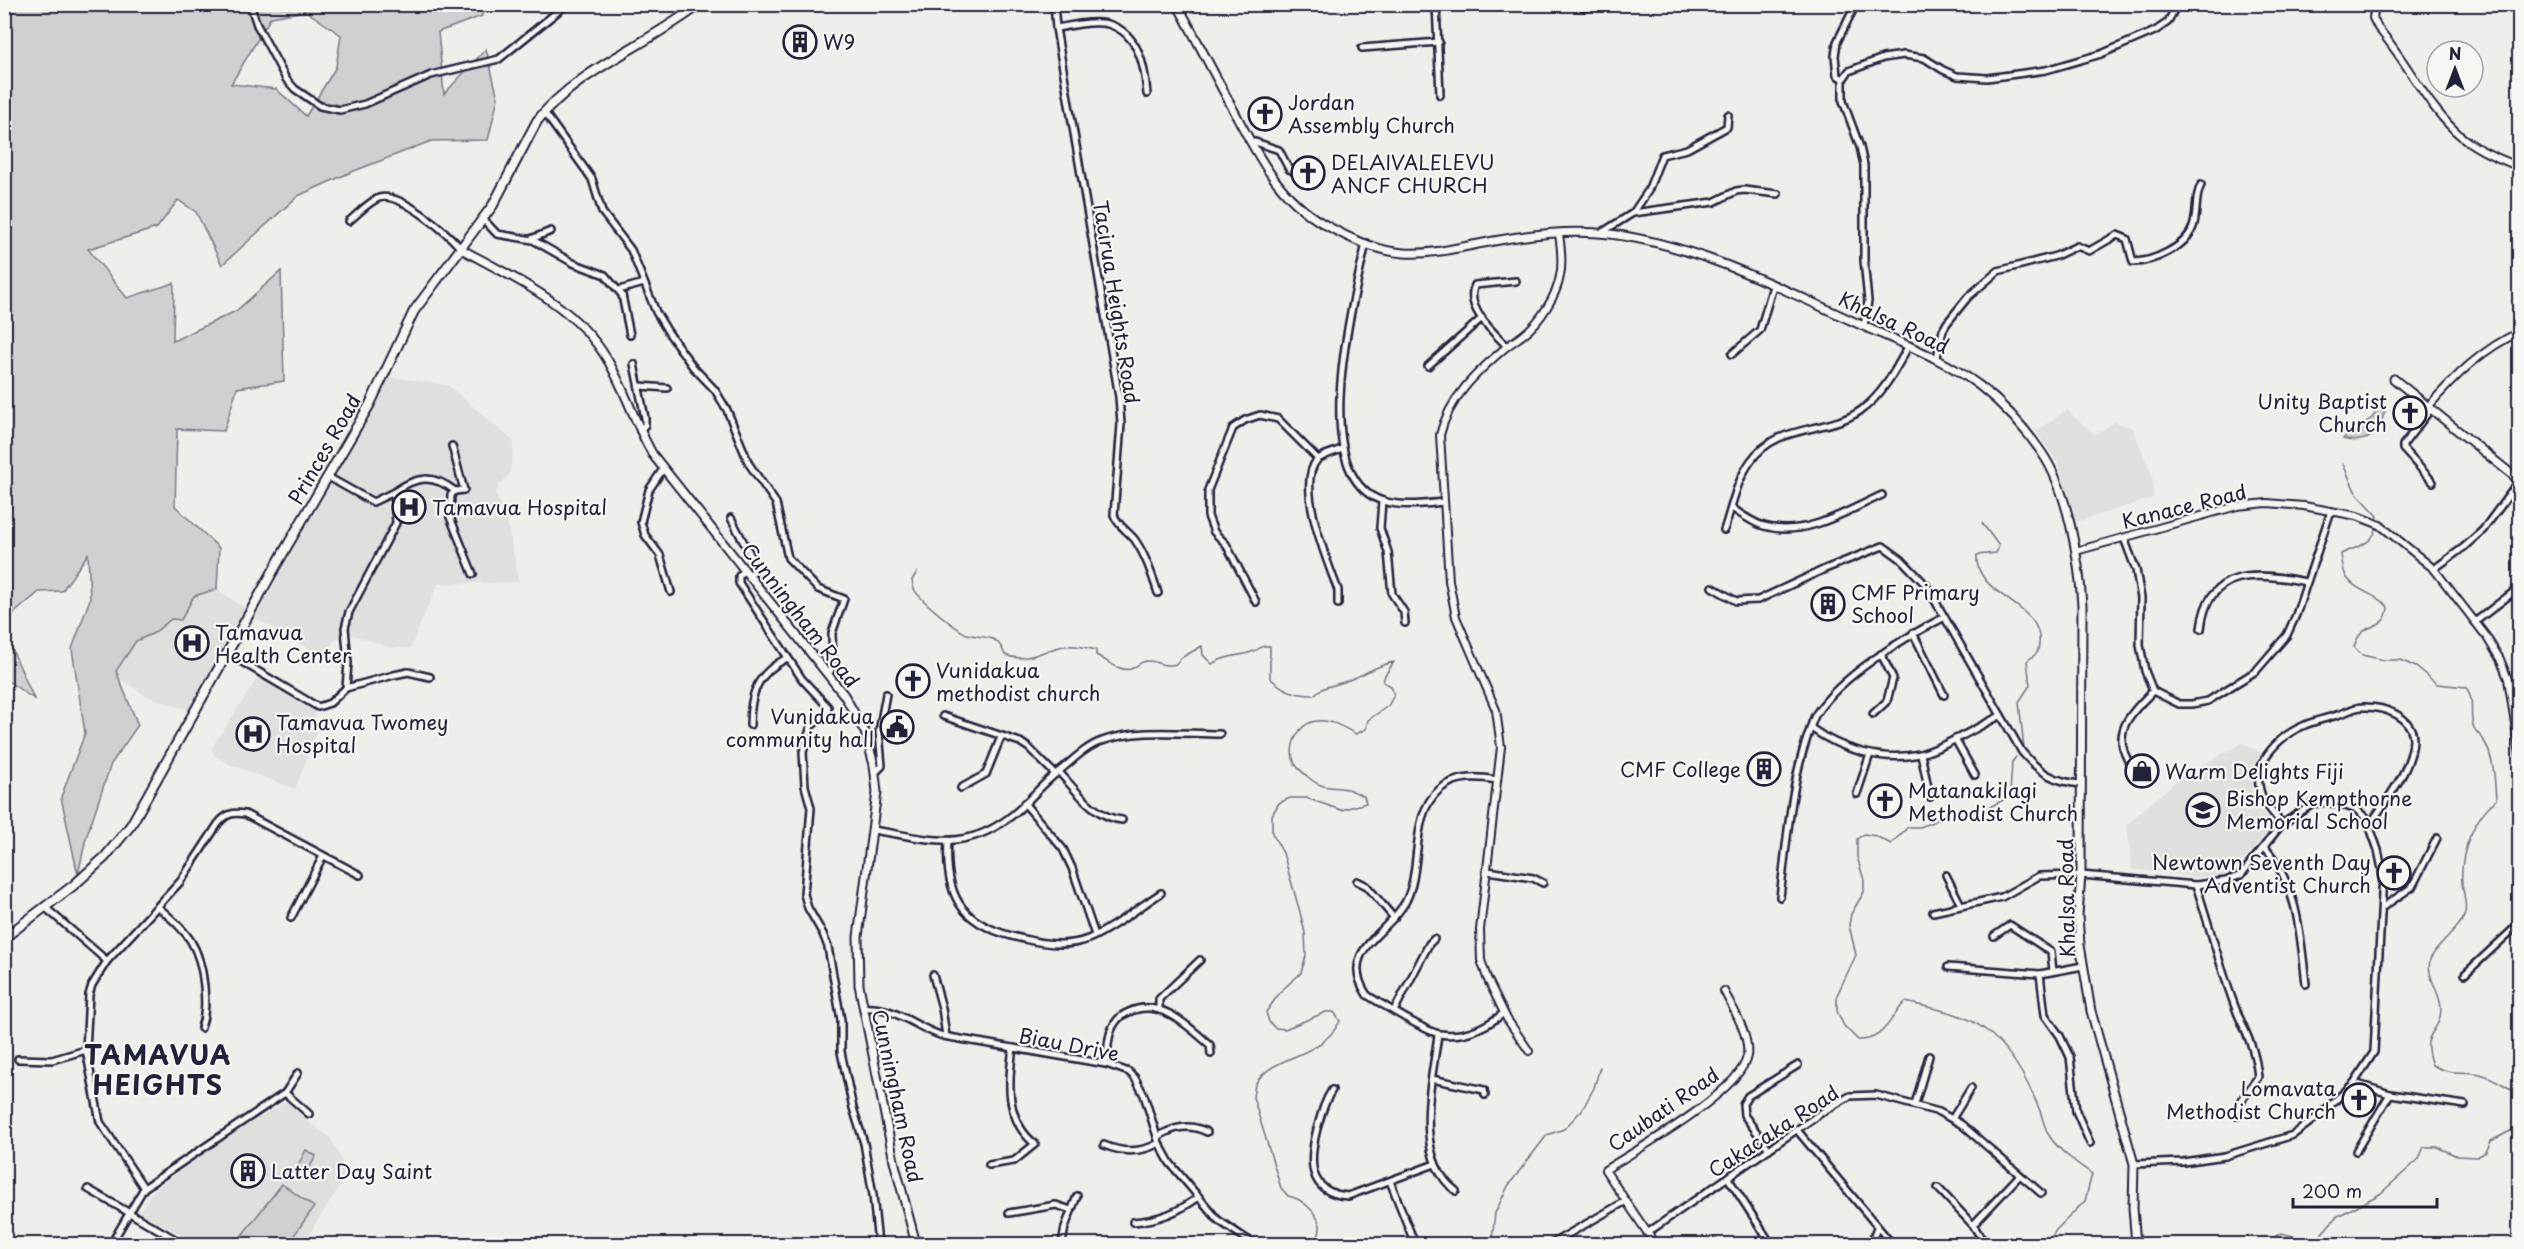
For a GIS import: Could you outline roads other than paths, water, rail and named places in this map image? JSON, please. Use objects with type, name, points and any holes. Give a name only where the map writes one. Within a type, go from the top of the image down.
[{"type":"main road","name":"Princes Road","points":[[4,938],[46,908],[105,857],[131,825],[227,652],[370,404],[414,311],[483,219],[503,187],[531,131],[544,112],[571,89],[700,4]]},
{"type":"main road","name":"Khalsa Road","points":[[1177,4],[1261,161],[1294,203],[1321,223],[1366,243],[1404,253],[1431,252],[1498,240],[1559,234],[1600,234],[1655,243],[1701,256],[1937,357],[1980,386],[2008,410],[2043,455],[2057,484],[2076,551],[2082,605],[2081,875],[2078,915],[2083,966],[2091,1011],[2134,1164],[2133,1208],[2136,1245]]},
{"type":"main road","name":"Cunningham Road","points":[[461,249],[541,294],[584,329],[611,366],[640,431],[663,469],[844,695],[861,723],[875,773],[877,792],[858,937],[859,985],[899,1186],[916,1245]]},
{"type":"main road","points":[[2394,379],[2519,481]]},
{"type":"street","points":[[250,4],[257,25],[286,79],[308,99],[336,110],[365,104],[431,75],[499,59],[567,4]]},
{"type":"street","name":"Tacirua Heights Road","points":[[1054,4],[1056,28],[1119,397],[1121,424],[1114,515],[1116,521],[1135,540],[1151,570],[1158,593]]},
{"type":"street","points":[[1436,4],[1440,95]]},
{"type":"street","points":[[1843,79],[1837,75],[1836,47],[1856,4]]},
{"type":"street","points":[[1843,79],[1855,68],[1904,55],[1924,58],[1957,76],[1987,78],[2046,70],[2102,54],[2155,31],[2168,22],[2177,4]]},
{"type":"street","points":[[2375,4],[2374,22],[2440,114],[2462,137],[2481,150],[2520,167]]},
{"type":"street","points":[[1056,28],[1107,23],[1128,36],[1137,47],[1143,62],[1147,94]]},
{"type":"street","points":[[1362,48],[1439,42]]},
{"type":"street","points":[[1843,79],[1845,109],[1860,147],[1864,165],[1864,260],[1868,301],[1864,326]]},
{"type":"street","points":[[544,112],[592,179],[602,212],[631,250],[656,312],[668,332],[693,367],[715,390],[727,410],[749,464],[776,502],[790,561],[818,589],[844,599],[833,628],[832,666],[828,675]]},
{"type":"street","points":[[1600,234],[1633,213],[1648,191],[1662,155],[1687,149],[1727,128],[1728,115]]},
{"type":"street","points":[[1249,140],[1279,150],[1289,169],[1301,179]]},
{"type":"street","points":[[1937,357],[1943,330],[1947,323],[1968,297],[1998,271],[2056,256],[2077,246],[2089,251],[2117,235],[2127,239],[2133,262],[2146,260],[2166,252],[2185,240],[2193,228],[2197,195],[2201,185]]},
{"type":"street","points":[[1633,213],[1714,202],[1736,191],[1744,190],[1778,195]]},
{"type":"street","points":[[349,221],[377,199],[390,198],[434,220],[461,249]]},
{"type":"street","points":[[483,219],[497,234],[529,239],[541,237],[550,231]]},
{"type":"street","points":[[1529,1052],[1504,1013],[1481,960],[1480,930],[1501,747],[1497,710],[1456,617],[1449,581],[1439,452],[1444,420],[1470,381],[1506,346],[1526,333],[1548,304],[1560,277],[1559,234]]},
{"type":"street","points":[[529,239],[573,263],[602,273],[619,290],[623,298],[630,335]]},
{"type":"street","points":[[1366,243],[1344,353],[1340,420],[1342,449],[1361,486],[1383,501],[1409,505],[1443,502]]},
{"type":"street","points":[[1506,346],[1482,318],[1476,307],[1473,290],[1475,285],[1516,281]]},
{"type":"street","points":[[619,290],[644,283]]},
{"type":"street","points":[[1732,354],[1760,330],[1773,286]]},
{"type":"street","points":[[1428,366],[1482,318]]},
{"type":"street","points":[[2433,482],[2403,449],[2403,445],[2462,370],[2508,337],[2520,332]]},
{"type":"street","points":[[1724,530],[1737,486],[1750,461],[1758,452],[1785,435],[1841,420],[1859,412],[1876,398],[1909,345]]},
{"type":"street","points":[[634,364],[645,421],[640,431]]},
{"type":"street","points":[[640,386],[667,388]]},
{"type":"street","points":[[1256,602],[1226,544],[1214,532],[1208,516],[1208,490],[1233,428],[1245,420],[1260,415],[1278,419],[1318,459]]},
{"type":"street","points":[[328,477],[373,502],[422,478],[436,479],[455,491],[464,490],[452,446]]},
{"type":"street","points":[[1338,603],[1338,590],[1312,516],[1310,497],[1311,471],[1318,459],[1342,449]]},
{"type":"street","points":[[663,469],[649,490],[641,522],[645,535],[660,555],[671,592]]},
{"type":"street","points":[[2434,569],[2483,530],[2519,481]]},
{"type":"street","points":[[455,491],[451,495],[450,517],[473,574]]},
{"type":"street","points":[[346,688],[348,663],[345,628],[349,612],[396,523],[394,492]]},
{"type":"street","points":[[1732,508],[1762,526],[1789,529],[1813,525],[1882,495]]},
{"type":"street","points":[[1383,501],[1380,528],[1388,552],[1392,594],[1404,612],[1405,623]]},
{"type":"street","name":"Kanace Road","points":[[2076,551],[2237,506],[2267,503],[2331,511],[2357,516],[2377,524],[2434,569],[2500,659],[2508,679],[2520,755]]},
{"type":"street","points":[[2124,538],[2136,570],[2141,598],[2140,645],[2145,671],[2154,691],[2179,704],[2208,701],[2256,671],[2287,635],[2331,511]]},
{"type":"street","points":[[732,518],[754,562],[754,570],[739,576],[739,583],[787,658],[828,709],[811,726],[803,752],[805,786],[811,808],[804,894],[806,903],[828,947],[841,1020],[841,1052],[853,1108],[864,1143],[873,1195],[878,1245]]},
{"type":"street","points":[[1712,587],[1736,601],[1758,600],[1825,569],[1883,546],[1901,559],[1926,585],[2022,752],[2033,765],[2062,782],[2082,784]]},
{"type":"street","points":[[2201,629],[2202,613],[2211,597],[2223,584],[2235,578],[2261,575],[2306,582]]},
{"type":"street","points":[[2475,622],[2516,590]]},
{"type":"street","points":[[1780,897],[1795,778],[1816,714],[1841,686],[1881,654],[1913,633],[1943,618]]},
{"type":"street","points":[[1913,633],[1944,695]]},
{"type":"street","points":[[227,652],[318,707],[330,703],[346,688],[408,672],[430,677]]},
{"type":"street","points":[[1874,714],[1887,700],[1893,678],[1881,654]]},
{"type":"street","points":[[750,724],[753,699],[762,676],[770,667],[787,658]]},
{"type":"street","points":[[2138,776],[2123,750],[2124,724],[2138,705],[2154,691]]},
{"type":"street","points":[[875,773],[882,766],[879,732],[886,694]]},
{"type":"street","points":[[2282,824],[2266,803],[2259,788],[2260,767],[2264,758],[2291,732],[2305,725],[2358,707],[2370,707],[2384,709],[2398,715],[2408,725],[2413,737],[2406,767],[2370,825]]},
{"type":"street","points":[[2512,713],[2520,712]]},
{"type":"street","points":[[943,716],[1020,742],[1094,808],[1113,820],[1122,820]]},
{"type":"street","points":[[1811,728],[1836,743],[1870,754],[1921,754],[2000,716]]},
{"type":"street","points":[[873,830],[948,841],[965,840],[986,833],[1009,817],[1057,773],[1101,742],[1138,733],[1220,734]]},
{"type":"street","points":[[961,788],[986,774],[1001,737]]},
{"type":"street","points":[[1955,738],[1975,775]]},
{"type":"street","points":[[1857,794],[1870,754]]},
{"type":"street","points":[[1921,754],[1930,797]]},
{"type":"street","points":[[1497,780],[1468,777],[1454,781],[1440,789],[1430,801],[1421,822],[1411,886],[1406,901],[1394,918],[1360,954],[1357,969],[1360,985],[1366,995],[1438,1035],[1470,1032],[1490,1024],[1504,1013]]},
{"type":"street","points":[[1933,912],[2002,897],[2038,876],[2081,875],[2196,885],[2226,882],[2241,875],[2282,824],[2313,804],[2326,802],[2357,810],[2367,819],[2383,874],[2383,907],[2374,1052],[2354,1083],[2321,1114],[2293,1135],[2279,1141],[2224,1156],[2183,1162],[2134,1164]]},
{"type":"street","points":[[1024,803],[1063,849],[1072,868],[1095,935]]},
{"type":"street","points":[[144,1188],[100,1122],[86,1050],[89,995],[107,962],[180,882],[218,824],[225,816],[232,813],[245,814],[360,875]]},
{"type":"street","points":[[2383,907],[2412,887],[2437,838]]},
{"type":"street","points":[[948,841],[946,867],[950,884],[958,901],[976,922],[1005,935],[1035,942],[1073,943],[1095,935],[1161,893]]},
{"type":"street","points":[[2265,847],[2284,873],[2299,919],[2306,984]]},
{"type":"street","points":[[291,918],[323,856]]},
{"type":"street","points":[[1488,871],[1533,878],[1543,884]]},
{"type":"street","points":[[1946,875],[1962,906]]},
{"type":"street","points":[[1357,881],[1367,886],[1394,918]]},
{"type":"street","points":[[2196,885],[2237,1012],[2252,1043],[2256,1061],[2258,1077],[2239,1104],[2237,1116]]},
{"type":"street","points":[[158,907],[178,923],[197,950],[205,993],[205,1017],[201,1028]]},
{"type":"street","points":[[46,908],[107,962]]},
{"type":"street","points":[[2465,974],[2520,923]]},
{"type":"street","points":[[1994,936],[2010,925],[2051,952],[2053,972]]},
{"type":"street","points":[[1394,1011],[1429,944],[1434,939]]},
{"type":"street","points":[[1159,1009],[1159,999],[1200,960]]},
{"type":"street","points":[[1948,967],[2040,974],[2083,966]]},
{"type":"street","points":[[2040,974],[2045,1015],[2060,1036],[2070,1057],[2076,1111],[2090,1143]]},
{"type":"street","points":[[933,975],[942,1008],[946,1036]]},
{"type":"street","name":"Caubati Road","points":[[1654,1245],[1605,1170],[1663,1134],[1719,1093],[1743,1066],[1747,1055],[1744,1036],[1724,991]]},
{"type":"street","points":[[1106,1064],[1114,1023],[1137,1008],[1149,1006],[1175,1017],[1210,1045],[1211,1054]]},
{"type":"street","name":"Biau Drive","points":[[863,1008],[891,1010],[927,1031],[946,1036],[1106,1064],[1129,1072],[1144,1095],[1158,1140],[1170,1163],[1218,1220],[1254,1245]]},
{"type":"street","points":[[1438,1035],[1428,1133],[1435,1164],[1448,1185],[1456,1191]]},
{"type":"street","points":[[989,1165],[1014,1161],[1035,1144],[1024,1135],[1012,1108],[1009,1081],[1013,1048]]},
{"type":"street","points":[[18,1059],[52,1060],[86,1050]]},
{"type":"street","points":[[1915,1104],[1929,1056]]},
{"type":"street","points":[[1769,1149],[1744,1115],[1743,1104],[1749,1096],[1798,1065]]},
{"type":"street","points":[[111,1245],[144,1188],[285,1093],[298,1073]]},
{"type":"street","points":[[1432,1079],[1484,1090],[1485,1095]]},
{"type":"street","points":[[2354,1083],[2390,1094],[2465,1105]]},
{"type":"street","points":[[1952,1119],[1971,1088]]},
{"type":"street","points":[[1332,1090],[1325,1100],[1311,1151],[1311,1164],[1317,1180],[1324,1189],[1335,1195],[1348,1196],[1435,1164]]},
{"type":"street","points":[[285,1093],[309,1114]]},
{"type":"street","points":[[2356,1151],[2390,1094]]},
{"type":"street","name":"Cakacaka Road","points":[[1647,1233],[1850,1096],[1876,1095],[1915,1104],[1952,1119],[2041,1193]]},
{"type":"street","points":[[1104,1145],[1125,1151],[1138,1151],[1158,1140],[1170,1129],[1191,1127],[1207,1132]]},
{"type":"street","points":[[1797,1130],[1892,1245]]},
{"type":"street","points":[[1972,1226],[2020,1175]]},
{"type":"street","points":[[1728,1178],[1771,1245]]},
{"type":"street","points":[[1390,1181],[1415,1245]]},
{"type":"street","points":[[1938,1188],[1972,1226],[1984,1245]]},
{"type":"street","points":[[88,1189],[173,1239]]},
{"type":"street","points":[[1062,1245],[1063,1234],[1077,1196]]},
{"type":"street","points":[[1133,1222],[1167,1216],[1182,1209],[1198,1197]]},
{"type":"street","points":[[1551,1245],[1626,1201]]},
{"type":"street","points":[[1009,1213],[1056,1205],[1071,1210]]},
{"type":"street","points":[[1871,1245],[1877,1228]]},
{"type":"waterway","points":[[2343,464],[2355,491],[2378,516],[2377,520]]},
{"type":"waterway","points":[[1982,523],[1999,546],[1996,553],[1977,555],[1979,570],[1987,582],[2034,623],[2039,637],[2037,653],[2027,661],[2030,685],[2019,702],[2024,748]]},
{"type":"waterway","points":[[2377,525],[2369,541],[2341,554],[2345,573],[2351,583],[2388,607],[2383,621],[2362,632],[2354,647],[2362,655],[2384,660],[2400,660],[2416,667],[2437,684],[2466,687],[2471,698],[2474,728],[2487,746],[2494,777],[2496,800],[2475,826],[2463,859],[2462,882],[2465,901],[2463,919],[2430,960],[2430,973],[2441,1009],[2440,1018],[2429,1039],[2429,1054],[2432,1065],[2451,1072],[2485,1075],[2520,1094]]},
{"type":"waterway","points":[[917,572],[912,580],[913,588],[930,606],[962,632],[990,638],[998,643],[1005,655],[1012,657],[1032,656],[1063,646],[1078,646],[1096,650],[1096,655],[1118,667],[1131,669],[1145,661],[1167,665],[1176,664],[1181,658],[1202,646],[1203,655],[1212,664],[1224,658],[1270,646],[1270,678],[1290,691],[1314,695],[1326,687],[1394,662],[1383,682],[1391,686],[1394,695],[1388,706],[1368,720],[1366,729],[1356,734],[1332,723],[1317,721],[1304,726],[1293,743],[1295,764],[1308,777],[1322,786],[1347,789],[1364,796],[1366,803],[1341,810],[1306,798],[1290,798],[1279,803],[1272,815],[1272,833],[1283,853],[1300,912],[1305,933],[1306,956],[1301,973],[1281,991],[1266,1012],[1269,1022],[1275,1028],[1285,1029],[1326,1012],[1334,1012],[1340,1021],[1321,1043],[1264,1073],[1255,1084],[1253,1097],[1281,1188],[1288,1196],[1298,1199],[1307,1206],[1318,1220],[1320,1227],[1316,1244]]},
{"type":"waterway","points":[[2016,757],[2012,762],[2010,794],[1977,814],[1951,814],[1920,827],[1908,827],[1891,844],[1876,836],[1864,834],[1857,839],[1857,857],[1864,880],[1864,892],[1851,914],[1849,925],[1856,955],[1837,995],[1837,1011],[1844,1026],[1858,1040],[1874,1037],[1880,1033],[1905,1002],[1946,1011],[1965,1018],[1983,1028],[2002,1045],[2024,1077],[2050,1137],[2064,1152],[2092,1174],[2085,1201],[2056,1230],[2047,1244]]},
{"type":"waterway","points":[[1489,1244],[1492,1241],[1495,1213],[1508,1186],[1547,1135],[1564,1129],[1582,1110],[1594,1088],[1600,1067]]},
{"type":"waterway","points":[[2263,1244],[2281,1233],[2305,1239],[2318,1238],[2336,1217],[2380,1194],[2419,1159],[2424,1147],[2437,1147],[2457,1156],[2477,1157],[2486,1152],[2491,1141],[2520,1126]]},
{"type":"place","name":"W9","points":[[800,42]]},
{"type":"place","name":"Jordan Assembly Church","points":[[1265,114]]},
{"type":"place","name":"DELAIVALELEVU ANCF CHURCH","points":[[1308,173]]},
{"type":"place","name":"Unity Baptist Church","points":[[2410,413]]},
{"type":"place","name":"Tamavua Hospital","points":[[409,507]]},
{"type":"place","name":"CMF Primary School","points":[[1828,604]]},
{"type":"place","name":"Tamavua Health Center","points":[[192,643]]},
{"type":"place","name":"Vunidakua methodist church","points":[[913,681]]},
{"type":"place","name":"Vunidakua community hall","points":[[897,727]]},
{"type":"place","name":"Tamavua Twomey Hospital","points":[[253,734]]},
{"type":"place","name":"CMF College","points":[[1764,769]]},
{"type":"place","name":"Warm Delights Fiji","points":[[2142,771]]},
{"type":"place","name":"Matanakilagi Methodist Church","points":[[1885,801]]},
{"type":"place","name":"Bishop Kempthorne Memorial School","points":[[2203,810]]},
{"type":"place","name":"Newtown Seventh Day Adventist Church","points":[[2394,873]]},
{"type":"place","name":"Lomavata Methodist Church","points":[[2359,1100]]},
{"type":"place","name":"Latter Day Saint","points":[[248,1171]]},
{"type":"district","name":"TAMAVUA HEIGHTS","points":[[158,1069]]}]
